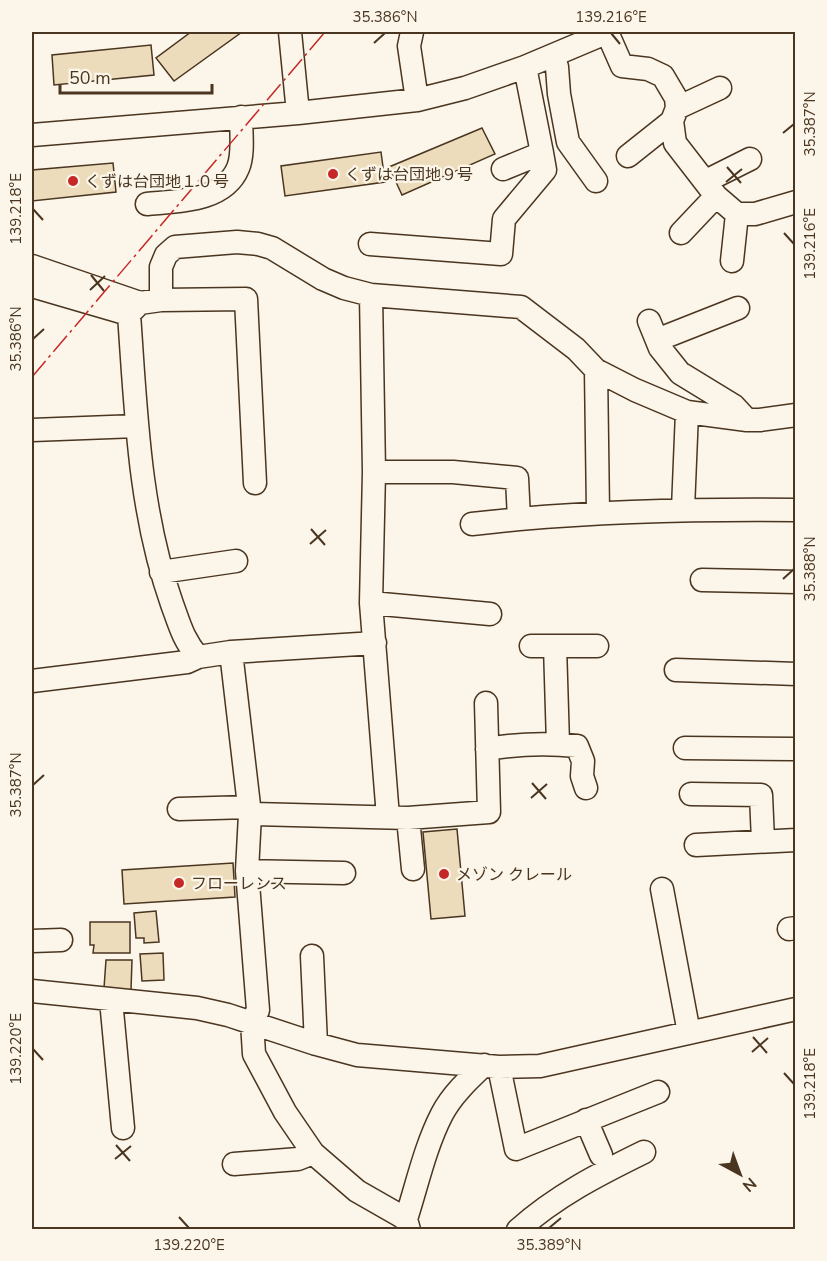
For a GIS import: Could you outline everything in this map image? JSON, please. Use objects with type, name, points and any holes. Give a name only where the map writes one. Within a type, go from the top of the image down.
[{"type":"street","points":[[290,32],[298,113]]},
{"type":"street","points":[[412,32],[410,46],[417,100]]},
{"type":"street","points":[[32,135],[298,113],[417,100],[465,88],[525,68],[607,32],[622,66],[648,69],[663,76],[672,88],[676,98],[675,143],[711,189],[737,214],[755,214],[795,202]]},
{"type":"street","points":[[553,56],[557,67],[559,94],[568,142],[596,181]]},
{"type":"street","points":[[370,244],[501,254],[504,219],[545,170],[525,68]]},
{"type":"street","points":[[628,156],[675,114],[720,88]]},
{"type":"street","points":[[147,204],[197,198],[225,185],[239,167],[241,117]]},
{"type":"street","points":[[503,170],[542,153]]},
{"type":"street","points":[[681,233],[711,189],[750,159]]},
{"type":"street","points":[[732,261],[737,214]]},
{"type":"street","points":[[198,657],[186,643],[161,572],[146,505],[137,426],[143,306],[166,255],[175,247],[237,242],[258,244],[272,249],[323,279],[370,295],[521,307],[576,349],[597,370],[635,390],[687,412],[747,420],[795,415]]},
{"type":"street","points":[[32,266],[143,306]]},
{"type":"street","points":[[32,286],[143,306],[246,299],[255,483]]},
{"type":"street","points":[[370,295],[374,472],[371,603],[398,817],[413,869]]},
{"type":"street","points":[[727,320],[653,331],[660,348],[680,373],[734,406],[747,420]]},
{"type":"street","points":[[597,370],[598,512]]},
{"type":"street","points":[[683,509],[687,412]]},
{"type":"street","points":[[32,430],[137,426]]},
{"type":"street","points":[[374,472],[453,472],[517,478],[519,519]]},
{"type":"street","points":[[472,524],[598,512],[683,509],[795,510]]},
{"type":"street","points":[[161,572],[236,561]]},
{"type":"street","points":[[702,580],[795,582]]},
{"type":"street","points":[[371,603],[490,614]]},
{"type":"street","points":[[32,681],[187,662],[198,657],[231,652],[375,643]]},
{"type":"street","points":[[531,646],[597,646]]},
{"type":"street","points":[[555,646],[558,744]]},
{"type":"street","points":[[231,652],[250,811],[247,871],[258,1010],[252,1022],[254,1054],[285,1112],[313,1153],[357,1191],[407,1224],[431,1139],[442,1113],[461,1086],[491,1066]]},
{"type":"street","points":[[675,670],[795,674]]},
{"type":"street","points":[[179,809],[398,817],[489,812],[486,703]]},
{"type":"street","points":[[486,749],[558,744],[577,746],[583,761],[582,776],[586,788]]},
{"type":"street","points":[[685,748],[795,749]]},
{"type":"street","points":[[691,794],[761,795],[763,841]]},
{"type":"street","points":[[696,845],[795,840]]},
{"type":"street","points":[[247,871],[344,873]]},
{"type":"street","points":[[662,889],[688,1033]]},
{"type":"street","points":[[32,941],[62,940]]},
{"type":"street","points":[[312,956],[316,1044]]},
{"type":"street","points":[[32,991],[197,1008],[252,1022],[357,1055],[491,1066],[540,1066],[795,1009]]},
{"type":"street","points":[[111,1000],[123,1128]]},
{"type":"street","points":[[491,1066],[516,1149],[658,1092]]},
{"type":"street","points":[[586,1120],[601,1155]]},
{"type":"street","points":[[518,1230],[532,1217],[590,1178],[644,1152]]},
{"type":"street","points":[[234,1164],[298,1159],[313,1153]]},
{"type":"building","points":[[191,32],[242,32],[174,81],[156,58]]},
{"type":"building","points":[[151,45],[154,75],[54,85],[52,55]]},
{"type":"building","points":[[482,128],[495,154],[402,195],[389,167]]},
{"type":"building","name":"くずは台団地９号","points":[[381,152],[385,182],[285,196],[281,166]]},
{"type":"building","name":"くずは台団地１０号","points":[[113,163],[116,192],[32,201],[32,170]]},
{"type":"building","name":"メゾン クレール","points":[[457,829],[465,916],[431,919],[423,832]]},
{"type":"building","name":"フローレンス","points":[[233,863],[235,897],[124,904],[122,870]]},
{"type":"building","points":[[156,911],[159,942],[144,943],[144,938],[136,938],[134,913]]},
{"type":"building","points":[[90,922],[130,922],[130,953],[93,953],[94,945],[90,945]]},
{"type":"building","points":[[163,953],[164,980],[142,981],[140,954]]},
{"type":"building","points":[[106,960],[132,960],[131,990],[104,988]]},
{"type":"power","points":[[32,377],[325,32]]},
{"type":"place","name":"くずは台団地９号","points":[[333,174]]},
{"type":"place","name":"くずは台団地１０号","points":[[73,181]]},
{"type":"place","name":"メゾン クレール","points":[[444,874]]},
{"type":"place","name":"フローレンス","points":[[179,883]]}]
